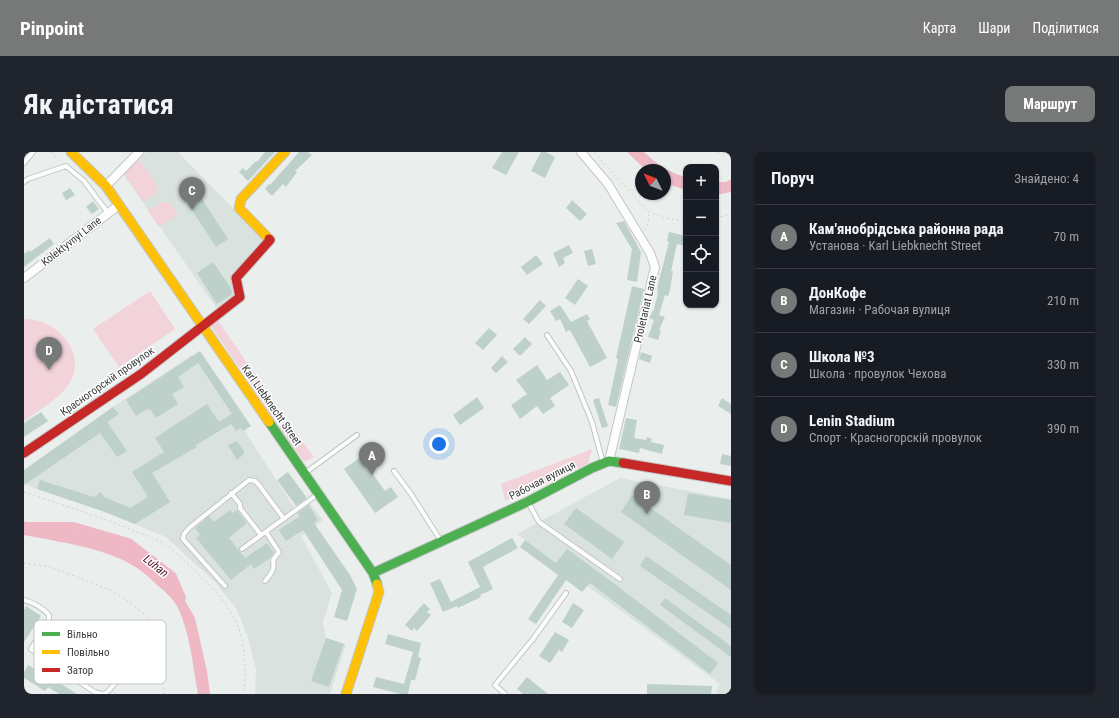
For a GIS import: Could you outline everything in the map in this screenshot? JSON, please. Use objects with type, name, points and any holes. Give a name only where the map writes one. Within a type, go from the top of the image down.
[{"type":"street","name":"Karl Liebknecht Street","points":[[71,152],[106,186],[373,573],[379,592],[346,694]]},
{"type":"street","points":[[106,186],[139,152]]},
{"type":"street","name":"Красногорскій провулок","points":[[24,453],[141,374],[203,327],[240,296],[236,278],[270,240],[239,208],[241,199],[285,152]]},
{"type":"street","name":"Proletariat Lane","points":[[581,152],[608,184],[650,253],[655,267],[606,462]]},
{"type":"street","name":"Kolektyvnyi Lane","points":[[24,278],[119,205]]},
{"type":"street","points":[[606,462],[731,481]]},
{"type":"street","name":"Рабочая вулиця","points":[[373,573],[528,502],[606,462]]},
{"type":"lane","points":[[24,163],[33,152]]},
{"type":"lane","points":[[24,182],[28,179],[66,166],[84,180],[108,213]]},
{"type":"lane","points":[[547,335],[571,371],[592,422],[606,462]]},
{"type":"lane","points":[[304,474],[357,435]]},
{"type":"lane","points":[[394,471],[412,494],[442,541]]},
{"type":"lane","points":[[225,586],[183,540],[184,534],[231,493],[249,480],[255,481],[284,519]]},
{"type":"lane","points":[[231,493],[240,504],[240,508],[261,535]]},
{"type":"lane","points":[[242,549],[319,494]]},
{"type":"lane","points":[[528,502],[539,522],[620,580]]},
{"type":"lane","points":[[265,581],[273,572],[274,560],[279,552],[266,532]]},
{"type":"lane","points":[[505,694],[494,685],[533,639],[566,592]]},
{"type":"lane","points":[[24,600],[36,604],[43,609],[48,614],[48,620]]},
{"type":"lane","points":[[83,684],[98,694],[102,694],[108,692],[114,684]]},
{"type":"path","points":[[52,152],[53,155],[66,166]]},
{"type":"path","points":[[595,152],[649,212],[664,218],[683,221]]},
{"type":"path","points":[[717,152],[731,155]]},
{"type":"path","points":[[639,235],[646,228],[650,219],[649,212]]},
{"type":"path","points":[[719,217],[731,214]]},
{"type":"path","points":[[24,492],[162,542],[188,564],[226,603],[235,618],[242,638],[245,654],[244,694]]},
{"type":"path","points":[[24,563],[51,567],[110,590],[132,604],[150,620]]},
{"type":"path","points":[[163,684],[164,694]]},
{"type":"shaded area","points":[[146,152],[178,152],[271,247],[242,277],[245,299],[242,303],[222,316],[123,174]]},
{"type":"shaded area","points":[[627,152],[644,152],[659,164],[640,164]]},
{"type":"shaded area","points":[[139,160],[158,186],[155,195],[143,202],[124,174]]},
{"type":"shaded area","points":[[671,172],[683,176],[683,189],[671,185]]},
{"type":"shaded area","points":[[731,179],[731,192],[719,194],[719,182],[726,182]]},
{"type":"shaded area","points":[[162,202],[171,204],[178,215],[159,227],[148,211]]},
{"type":"shaded area","points":[[150,291],[175,329],[119,367],[93,329]]},
{"type":"shaded area","points":[[24,319],[36,320],[47,324],[57,331],[66,339],[72,349],[75,360],[74,372],[65,390],[54,400],[24,421]]},
{"type":"shaded area","points":[[217,319],[282,414],[274,419],[209,323]]},
{"type":"shaded area","points":[[192,355],[242,427],[297,512],[309,502],[323,520],[301,536],[332,593],[323,622],[326,638],[346,644],[330,694],[255,694],[256,669],[247,635],[237,610],[215,582],[166,537],[101,510],[24,484],[24,470],[113,407]]},
{"type":"shaded area","points":[[287,421],[314,457],[304,462],[279,427]]},
{"type":"shaded area","points":[[592,449],[588,464],[505,501],[501,484]]},
{"type":"shaded area","points":[[620,478],[731,499],[731,694],[718,694],[716,692],[720,684],[517,534]]},
{"type":"shaded area","points":[[24,521],[35,527],[103,540],[121,547],[144,560],[164,578],[177,587],[195,618],[207,671],[210,694],[198,694],[191,650],[178,608],[174,601],[148,576],[120,559],[94,549],[24,535]]},
{"type":"building","points":[[265,152],[275,152],[248,181],[239,172],[243,168],[246,171],[256,161],[257,162]]},
{"type":"building","points":[[299,152],[308,152],[312,155],[295,171],[297,172],[286,187],[283,184],[272,196],[265,189]]},
{"type":"building","points":[[502,152],[519,152],[506,175],[492,168]]},
{"type":"building","points":[[541,152],[546,152],[555,157],[545,178],[531,171]]},
{"type":"building","points":[[70,188],[75,195],[66,200],[62,193]]},
{"type":"building","points":[[200,196],[228,239],[216,247],[188,204]]},
{"type":"building","points":[[572,200],[587,214],[580,221],[566,208]]},
{"type":"building","points":[[93,201],[99,209],[92,214],[86,207]]},
{"type":"building","points":[[624,221],[641,252],[637,282],[627,280],[632,249],[616,223]]},
{"type":"building","points":[[669,232],[683,235],[683,245],[677,244],[671,271],[673,271],[670,290],[668,296],[665,295],[659,315],[665,317],[659,330],[661,331],[658,340],[648,337],[654,320],[649,318],[654,309],[658,293],[658,284],[669,242],[667,241]]},
{"type":"building","points":[[50,238],[54,244],[24,267],[24,254],[29,250],[30,252]]},
{"type":"building","points":[[569,245],[573,253],[563,258],[565,263],[559,267],[553,253]]},
{"type":"building","points":[[592,249],[596,264],[588,266],[584,251]]},
{"type":"building","points":[[536,255],[543,264],[527,275],[521,267]]},
{"type":"building","points":[[213,262],[231,288],[232,294],[217,304],[197,273]]},
{"type":"building","points":[[578,279],[588,286],[575,305],[565,298]]},
{"type":"building","points":[[632,286],[644,289],[616,407],[608,405],[618,359],[616,358]]},
{"type":"building","points":[[540,300],[546,306],[529,324],[523,319]]},
{"type":"building","points":[[560,305],[571,322],[587,314],[590,319],[587,321],[607,358],[590,367],[570,330],[566,332],[560,319],[556,321],[550,311]]},
{"type":"building","points":[[489,328],[497,335],[483,350],[475,343]]},
{"type":"building","points":[[525,337],[532,344],[520,356],[513,349]]},
{"type":"building","points":[[200,351],[251,426],[243,431],[241,428],[236,431],[231,424],[196,445],[197,447],[152,473],[170,502],[135,524],[37,489],[40,480],[94,497],[101,492],[104,497],[130,508],[148,497],[132,472],[164,452],[155,438],[207,404],[219,422],[232,414],[198,363],[178,377],[184,387],[172,394],[178,404],[156,418],[150,409],[147,409],[136,416],[126,400]]},
{"type":"building","points":[[641,352],[652,356],[650,363],[639,359]]},
{"type":"building","points":[[502,356],[508,362],[496,373],[491,368]]},
{"type":"building","points":[[537,365],[547,380],[560,372],[569,385],[550,398],[555,406],[543,414],[537,406],[520,419],[511,405],[527,394],[516,380]]},
{"type":"building","points":[[477,397],[484,408],[460,425],[453,415]]},
{"type":"building","points":[[599,398],[608,426],[602,428],[593,400]]},
{"type":"building","points":[[722,398],[731,404],[731,414],[718,406]]},
{"type":"building","points":[[113,407],[119,414],[107,422],[127,451],[117,457],[100,433],[24,485],[24,470]]},
{"type":"building","points":[[41,412],[48,421],[24,437],[24,423]]},
{"type":"building","points":[[626,418],[637,420],[634,438],[646,440],[647,437],[652,439],[651,442],[664,445],[662,454],[640,448],[639,453],[619,449]]},
{"type":"building","points":[[237,441],[245,453],[237,460],[228,445]]},
{"type":"building","points":[[368,452],[375,462],[368,467],[385,491],[391,487],[398,497],[375,513],[344,469]]},
{"type":"building","points":[[722,454],[731,456],[731,466],[720,464]]},
{"type":"building","points":[[288,472],[307,498],[296,506],[277,480]]},
{"type":"building","points":[[688,493],[731,500],[731,523],[684,515]]},
{"type":"building","points":[[632,495],[731,565],[731,590],[621,512]]},
{"type":"building","points":[[309,505],[318,520],[314,523],[350,575],[357,589],[347,621],[334,617],[342,590],[303,530],[286,541],[279,530],[300,516],[297,513]]},
{"type":"building","points":[[576,508],[624,542],[612,559],[564,524]]},
{"type":"building","points":[[230,510],[233,513],[237,510],[247,523],[229,538],[245,558],[267,543],[274,553],[270,558],[254,569],[251,564],[231,580],[196,538],[200,535],[195,528],[209,516],[214,522]]},
{"type":"building","points":[[512,538],[518,548],[483,567],[493,589],[480,595],[481,597],[458,608],[457,606],[443,612],[430,583],[440,579],[451,602],[480,587],[468,562]]},
{"type":"building","points":[[525,540],[556,563],[567,549],[718,663],[710,674],[590,583],[582,592],[566,580],[536,624],[528,619],[558,575],[520,547]]},
{"type":"building","points":[[646,556],[731,615],[731,629],[640,566]]},
{"type":"building","points":[[665,598],[731,646],[731,657],[660,605]]},
{"type":"building","points":[[424,603],[430,609],[427,612],[431,615],[417,631],[414,628],[412,631],[405,625]]},
{"type":"building","points":[[573,603],[584,610],[572,628],[562,622]]},
{"type":"building","points":[[26,606],[41,616],[38,620],[34,620],[34,627],[24,642],[24,610]]},
{"type":"building","points":[[555,632],[569,640],[562,652],[559,650],[550,663],[539,656]]},
{"type":"building","points":[[388,634],[421,643],[418,657],[421,658],[415,680],[411,680],[408,694],[400,694],[373,687],[376,677],[404,684],[413,652],[385,644]]},
{"type":"building","points":[[326,638],[344,644],[329,687],[311,681]]},
{"type":"building","points":[[28,665],[34,669],[34,684],[61,684],[77,694],[59,694],[48,687],[45,691],[24,678],[24,672]]},
{"type":"building","points":[[527,677],[548,694],[523,694],[517,689]]},
{"type":"building","points":[[647,684],[712,686],[711,694],[647,694]]},
{"type":"waterway","name":"Luhan","points":[[24,528],[73,528],[128,544],[171,577],[180,598]]},
{"type":"traffic: fast","points":[[269,422],[373,573],[377,584]]},
{"type":"traffic: fast","points":[[373,573],[527,502],[592,468],[609,461],[623,463]]},
{"type":"traffic: slow","points":[[71,152],[106,186],[269,422]]},
{"type":"traffic: slow","points":[[269,239],[239,208],[241,199],[285,152]]},
{"type":"traffic: slow","points":[[346,694],[379,592],[377,584]]},
{"type":"traffic: jam","points":[[24,453],[141,374],[240,297],[236,278],[270,240],[269,239]]},
{"type":"traffic: jam","points":[[623,463],[731,481]]},
{"type":"place","name":"Школа №3","points":[[192,210]]},
{"type":"place","name":"Lenin Stadium","points":[[49,370]]},
{"type":"place","name":"Кам'янобрідська районна рада","points":[[372,475]]},
{"type":"place","name":"ДонКофе","points":[[647,514]]}]
